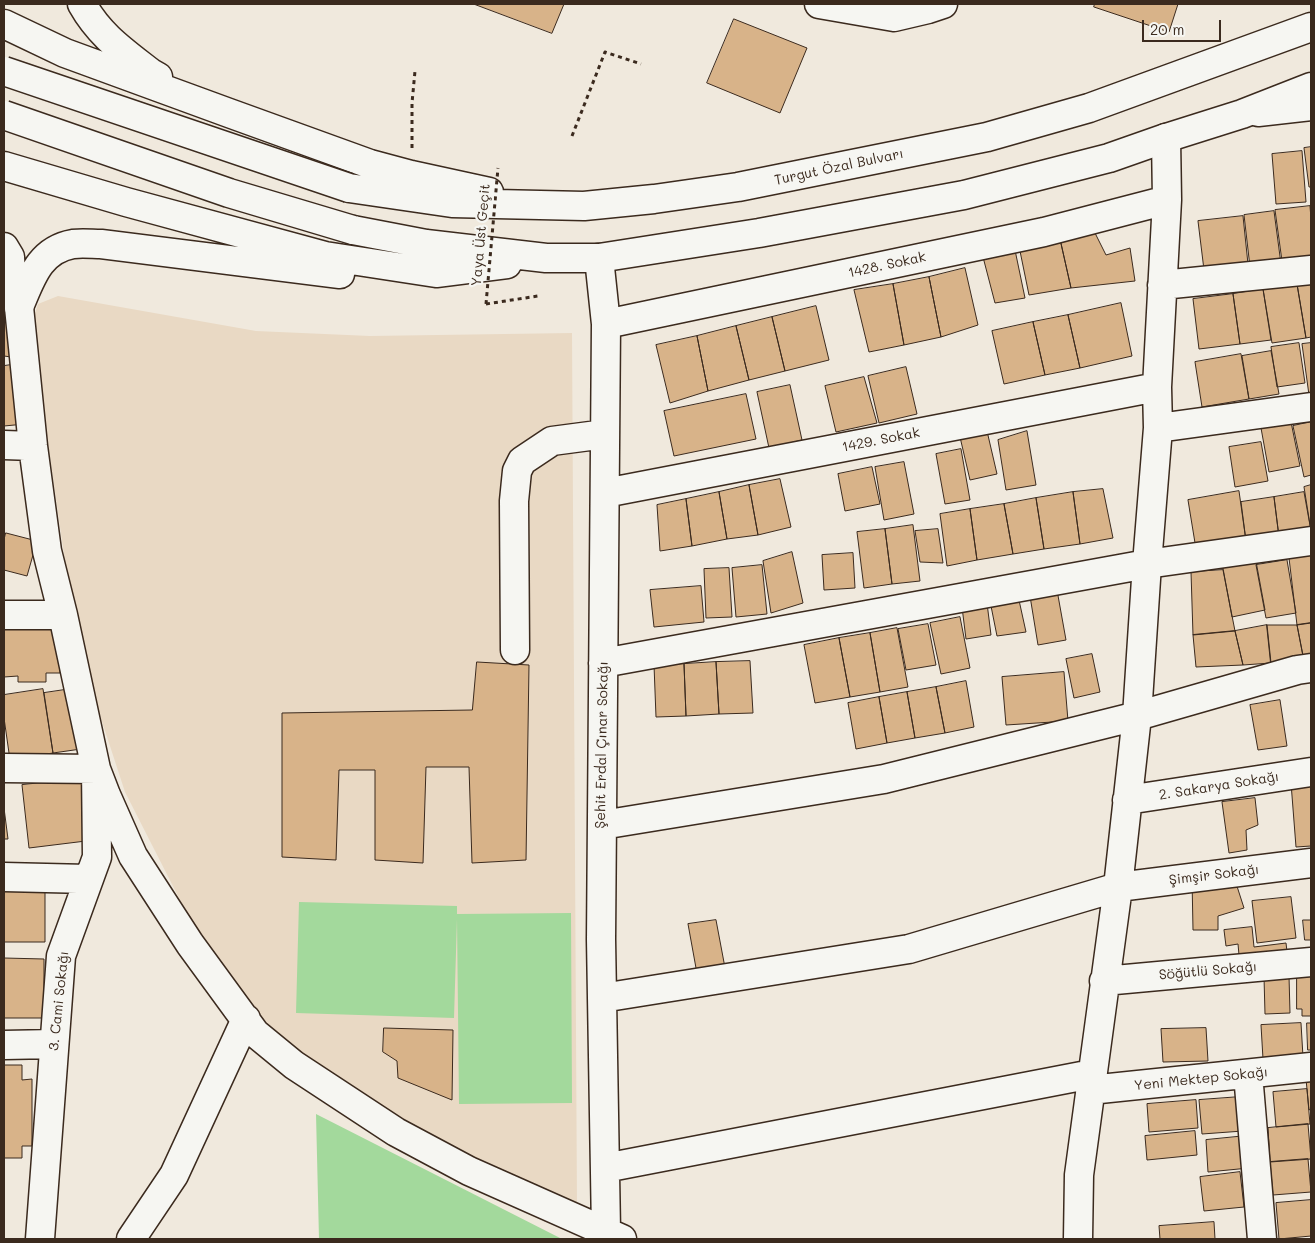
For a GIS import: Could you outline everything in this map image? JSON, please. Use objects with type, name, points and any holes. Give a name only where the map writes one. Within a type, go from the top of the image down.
[{"type":"street","points":[[82,4],[92,21],[110,41],[151,73],[229,114]]},
{"type":"street","points":[[819,4],[894,17],[942,4]]},
{"type":"street","points":[[4,24],[65,53],[370,164],[517,198],[584,206]]},
{"type":"street","name":"Turgut Özal Bulvarı","points":[[4,71],[349,188],[452,203],[584,206],[654,199],[738,187],[987,137],[1089,108],[1311,27]]},
{"type":"street","points":[[4,46],[20,44],[65,53]]},
{"type":"street","points":[[4,115],[229,193],[353,230],[426,244],[546,258],[599,258],[758,233],[964,195],[1109,158],[1242,114],[1311,87]]},
{"type":"street","points":[[1242,114],[1311,106]]},
{"type":"street","points":[[1078,1239],[1079,1175],[1118,887],[1126,800],[1137,716],[1158,428],[1157,387],[1167,200],[1166,138]]},
{"type":"street","points":[[4,146],[103,195]]},
{"type":"street","points":[[4,166],[325,256],[436,273]]},
{"type":"street","points":[[4,178],[103,195]]},
{"type":"street","name":"1428. Sokak","points":[[606,324],[1044,232],[1167,200]]},
{"type":"street","points":[[19,307],[39,264],[53,251],[74,244],[101,244],[372,278],[436,273],[546,258]]},
{"type":"street","points":[[4,247],[10,258],[11,277],[19,307],[46,551],[63,615],[96,769],[133,856],[190,944],[255,1033],[294,1065],[396,1132],[469,1171],[614,1235]]},
{"type":"street","name":"Şehit Erdal Çınar Sokağı","points":[[599,258],[606,324],[602,998],[605,1168],[614,1235]]},
{"type":"street","points":[[1162,284],[1311,270]]},
{"type":"street","name":"1429. Sokak","points":[[605,494],[1157,387]]},
{"type":"street","points":[[1158,428],[1311,407]]},
{"type":"street","points":[[515,650],[514,501],[517,471],[522,461],[552,441],[605,434]]},
{"type":"street","points":[[4,445],[33,446]]},
{"type":"street","points":[[603,663],[1147,564],[1311,541]]},
{"type":"street","points":[[4,614],[63,615]]},
{"type":"street","points":[[602,825],[884,779],[1137,716],[1297,670],[1311,668]]},
{"type":"street","points":[[4,768],[96,769]]},
{"type":"street","name":"3. Cami Sokağı","points":[[40,1239],[61,956],[97,857],[96,769]]},
{"type":"street","name":"2. Sakarya Sokağı","points":[[1126,800],[1311,772]]},
{"type":"street","name":"Şimşir Sokağı","points":[[602,998],[909,949],[1118,887],[1311,863]]},
{"type":"street","points":[[4,877],[88,879]]},
{"type":"street","name":"Söğütlü Sokağı","points":[[1104,981],[1311,962]]},
{"type":"street","points":[[131,1239],[174,1175],[246,1019]]},
{"type":"street","points":[[4,1044],[54,1044]]},
{"type":"street","name":"Yeni Mektep Sokağı","points":[[605,1168],[1091,1082],[1248,1074],[1311,1067]]},
{"type":"street","points":[[1248,1074],[1262,1239]]},
{"type":"path","points":[[572,136],[605,52],[640,64]]},
{"type":"path","points":[[413,154],[412,103],[415,71]]},
{"type":"path","name":"Yaya Üst Geçit","points":[[489,167],[498,168],[486,304],[538,296]]},
{"type":"shaded area","points":[[58,296],[256,331],[370,336],[572,333],[577,1206],[436,1151],[285,1048],[206,951],[125,792],[77,645],[31,325],[38,304]]},
{"type":"green space","points":[[299,902],[457,906],[457,914],[571,913],[572,1103],[459,1104],[457,919],[454,1018],[296,1013]]},
{"type":"green space","points":[[316,1114],[562,1239],[319,1239]]},
{"type":"building","points":[[474,4],[564,4],[552,33]]},
{"type":"building","points":[[1095,4],[1178,4],[1169,32],[1094,7]]},
{"type":"building","points":[[734,19],[807,48],[780,113],[707,83]]},
{"type":"building","points":[[1311,147],[1311,187],[1309,187],[1304,148]]},
{"type":"building","points":[[1302,151],[1306,202],[1276,204],[1272,154]]},
{"type":"building","points":[[1310,206],[1311,257],[1282,261],[1275,210]]},
{"type":"building","points":[[1274,211],[1281,264],[1250,267],[1244,215]]},
{"type":"building","points":[[1243,216],[1248,264],[1204,270],[1198,221]]},
{"type":"building","points":[[1094,231],[1106,255],[1130,248],[1135,281],[1071,288],[1060,239]]},
{"type":"building","points":[[1060,239],[1071,288],[1029,295],[1020,251]]},
{"type":"building","points":[[1015,250],[1025,298],[995,303],[983,257]]},
{"type":"building","points":[[965,268],[978,325],[941,337],[929,277]]},
{"type":"building","points":[[929,277],[941,337],[904,345],[893,284]]},
{"type":"building","points":[[1311,282],[1311,337],[1306,338],[1297,284]]},
{"type":"building","points":[[893,284],[904,345],[869,352],[854,290]]},
{"type":"building","points":[[1297,284],[1306,338],[1272,343],[1263,289]]},
{"type":"building","points":[[1263,289],[1271,340],[1240,344],[1233,294]]},
{"type":"building","points":[[1233,294],[1240,344],[1199,349],[1193,299]]},
{"type":"building","points":[[4,303],[14,304],[11,357],[4,356]]},
{"type":"building","points":[[1121,303],[1132,356],[1080,368],[1068,315]]},
{"type":"building","points":[[816,306],[829,360],[785,371],[772,317]]},
{"type":"building","points":[[1068,315],[1080,368],[1045,375],[1033,322]]},
{"type":"building","points":[[772,317],[785,371],[749,380],[736,326]]},
{"type":"building","points":[[1033,322],[1045,375],[1004,384],[992,331]]},
{"type":"building","points":[[736,326],[749,380],[708,391],[697,336]]},
{"type":"building","points":[[697,336],[708,391],[670,403],[656,345]]},
{"type":"building","points":[[1299,343],[1305,383],[1277,387],[1271,347]]},
{"type":"building","points":[[1311,343],[1311,395],[1309,395],[1302,344]]},
{"type":"building","points":[[1271,351],[1279,394],[1249,399],[1242,356]]},
{"type":"building","points":[[1241,354],[1249,399],[1202,407],[1195,362]]},
{"type":"building","points":[[18,364],[25,424],[4,426],[4,366]]},
{"type":"building","points":[[906,367],[917,414],[879,423],[868,376]]},
{"type":"building","points":[[864,377],[877,423],[836,432],[825,386]]},
{"type":"building","points":[[790,385],[802,440],[769,448],[757,392]]},
{"type":"building","points":[[746,394],[756,439],[674,456],[664,411]]},
{"type":"building","points":[[1291,422],[1300,466],[1269,472],[1261,428]]},
{"type":"building","points":[[1311,422],[1311,475],[1304,477],[1293,426]]},
{"type":"building","points":[[987,431],[997,474],[970,480],[960,437]]},
{"type":"building","points":[[1027,431],[1036,485],[1006,490],[998,440]]},
{"type":"building","points":[[1261,442],[1268,481],[1235,487],[1229,447]]},
{"type":"building","points":[[961,449],[970,500],[945,504],[936,454]]},
{"type":"building","points":[[904,462],[914,514],[884,520],[875,467]]},
{"type":"building","points":[[872,467],[880,504],[845,511],[838,474]]},
{"type":"building","points":[[780,479],[791,527],[758,535],[749,485]]},
{"type":"building","points":[[749,485],[758,535],[727,539],[719,492]]},
{"type":"building","points":[[1311,485],[1311,531],[1304,487]]},
{"type":"building","points":[[1103,489],[1113,538],[1080,544],[1073,492]]},
{"type":"building","points":[[1239,491],[1246,541],[1196,549],[1188,500]]},
{"type":"building","points":[[719,492],[727,539],[692,546],[686,499]]},
{"type":"building","points":[[1073,492],[1080,544],[1044,549],[1036,498]]},
{"type":"building","points":[[1304,492],[1311,531],[1279,537],[1274,497]]},
{"type":"building","points":[[1274,497],[1279,537],[1246,541],[1241,502]]},
{"type":"building","points":[[1036,498],[1044,549],[1013,554],[1004,504]]},
{"type":"building","points":[[686,499],[692,546],[660,551],[657,505]]},
{"type":"building","points":[[1004,504],[1013,554],[977,560],[970,509]]},
{"type":"building","points":[[970,509],[977,560],[947,566],[940,514]]},
{"type":"building","points":[[913,525],[920,581],[892,584],[885,529]]},
{"type":"building","points":[[885,529],[892,584],[864,588],[857,532]]},
{"type":"building","points":[[938,529],[943,563],[920,562],[915,531]]},
{"type":"building","points":[[6,533],[37,541],[27,576],[4,570],[4,540]]},
{"type":"building","points":[[792,552],[803,603],[771,613],[763,561]]},
{"type":"building","points":[[853,553],[855,588],[824,590],[822,555]]},
{"type":"building","points":[[1311,554],[1311,623],[1297,625],[1289,558]]},
{"type":"building","points":[[1255,556],[1265,610],[1232,617],[1222,563]]},
{"type":"building","points":[[1287,560],[1296,613],[1266,618],[1256,565]]},
{"type":"building","points":[[762,565],[767,614],[736,617],[732,568]]},
{"type":"building","points":[[729,568],[732,617],[706,618],[704,569]]},
{"type":"building","points":[[1223,570],[1235,631],[1193,635],[1191,572]]},
{"type":"building","points":[[701,586],[704,622],[654,627],[650,590]]},
{"type":"building","points":[[1057,590],[1066,640],[1038,645],[1030,596]]},
{"type":"building","points":[[1017,591],[1026,632],[997,636],[989,596]]},
{"type":"building","points":[[987,603],[991,635],[966,639],[962,607]]},
{"type":"building","points":[[960,617],[970,668],[941,674],[930,623]]},
{"type":"building","points":[[1311,623],[1311,660],[1304,661],[1297,625]]},
{"type":"building","points":[[928,624],[936,665],[906,670],[898,629]]},
{"type":"building","points":[[1267,625],[1271,663],[1243,665],[1235,631]]},
{"type":"building","points":[[1267,625],[1297,625],[1304,661],[1271,663]]},
{"type":"building","points":[[59,626],[60,673],[46,673],[46,682],[18,682],[18,676],[4,677],[4,627]]},
{"type":"building","points":[[897,628],[908,687],[880,692],[870,633]]},
{"type":"building","points":[[1235,631],[1243,665],[1196,667],[1193,635]]},
{"type":"building","points":[[870,633],[880,692],[850,697],[839,638]]},
{"type":"building","points":[[839,638],[850,697],[815,703],[804,645]]},
{"type":"building","points":[[1092,654],[1100,692],[1074,698],[1066,659]]},
{"type":"building","points":[[750,661],[753,713],[719,714],[716,662]]},
{"type":"building","points":[[477,662],[529,665],[526,860],[472,863],[469,767],[426,767],[423,863],[375,860],[375,770],[339,770],[336,860],[282,857],[282,713],[472,710]]},
{"type":"building","points":[[716,662],[719,714],[686,716],[684,664]]},
{"type":"building","points":[[684,664],[686,716],[656,717],[654,665]]},
{"type":"building","points":[[1064,672],[1068,721],[1006,725],[1002,677]]},
{"type":"building","points":[[966,681],[974,727],[945,733],[936,687]]},
{"type":"building","points":[[936,687],[945,733],[915,738],[907,692]]},
{"type":"building","points":[[43,689],[53,753],[10,760],[4,718],[4,695]]},
{"type":"building","points":[[71,689],[81,749],[53,753],[44,693]]},
{"type":"building","points":[[907,692],[915,738],[887,743],[879,697]]},
{"type":"building","points":[[879,697],[887,743],[856,749],[848,703]]},
{"type":"building","points":[[1280,700],[1287,746],[1258,750],[1250,705]]},
{"type":"building","points":[[87,778],[94,840],[29,848],[22,785]]},
{"type":"building","points":[[1311,781],[1311,846],[1296,847],[1291,783]]},
{"type":"building","points":[[1255,798],[1258,825],[1246,830],[1247,850],[1229,853],[1222,802]]},
{"type":"building","points":[[4,808],[8,839],[4,839]]},
{"type":"building","points":[[1234,877],[1244,908],[1218,916],[1218,930],[1193,930],[1192,878]]},
{"type":"building","points":[[4,883],[45,884],[45,942],[4,942]]},
{"type":"building","points":[[1291,897],[1296,938],[1257,943],[1252,901]]},
{"type":"building","points":[[716,920],[726,973],[698,979],[688,924]]},
{"type":"building","points":[[1303,920],[1311,920],[1311,940],[1305,940]]},
{"type":"building","points":[[1252,927],[1254,947],[1286,943],[1288,960],[1240,966],[1238,944],[1226,946],[1224,930]]},
{"type":"building","points":[[4,958],[44,959],[44,1018],[4,1018]]},
{"type":"building","points":[[1297,974],[1311,974],[1311,1016],[1302,1016],[1302,1009],[1297,1009]]},
{"type":"building","points":[[1289,976],[1290,1013],[1265,1014],[1264,977]]},
{"type":"building","points":[[1301,1023],[1303,1057],[1263,1059],[1261,1025]]},
{"type":"building","points":[[1307,1023],[1311,1023],[1311,1050],[1308,1050]]},
{"type":"building","points":[[384,1028],[453,1030],[452,1100],[398,1078],[397,1061],[383,1052]]},
{"type":"building","points":[[1206,1028],[1208,1061],[1163,1062],[1161,1029]]},
{"type":"building","points":[[4,1065],[22,1065],[22,1080],[32,1079],[32,1146],[22,1146],[22,1158],[4,1158]]},
{"type":"building","points":[[1311,1078],[1311,1109],[1309,1110],[1306,1079]]},
{"type":"building","points":[[1307,1089],[1310,1124],[1276,1127],[1273,1092]]},
{"type":"building","points":[[1240,1097],[1243,1131],[1202,1134],[1199,1100]]},
{"type":"building","points":[[1196,1100],[1198,1128],[1149,1132],[1147,1104]]},
{"type":"building","points":[[1308,1124],[1311,1159],[1270,1162],[1268,1128]]},
{"type":"building","points":[[1195,1131],[1197,1155],[1147,1160],[1145,1136]]},
{"type":"building","points":[[1246,1136],[1249,1168],[1208,1172],[1206,1140]]},
{"type":"building","points":[[1308,1159],[1311,1192],[1273,1195],[1270,1162]]},
{"type":"building","points":[[1240,1172],[1244,1207],[1204,1211],[1200,1177]]},
{"type":"building","points":[[1311,1200],[1311,1236],[1279,1239],[1276,1203]]},
{"type":"building","points":[[1214,1222],[1215,1239],[1160,1239],[1159,1226]]}]
